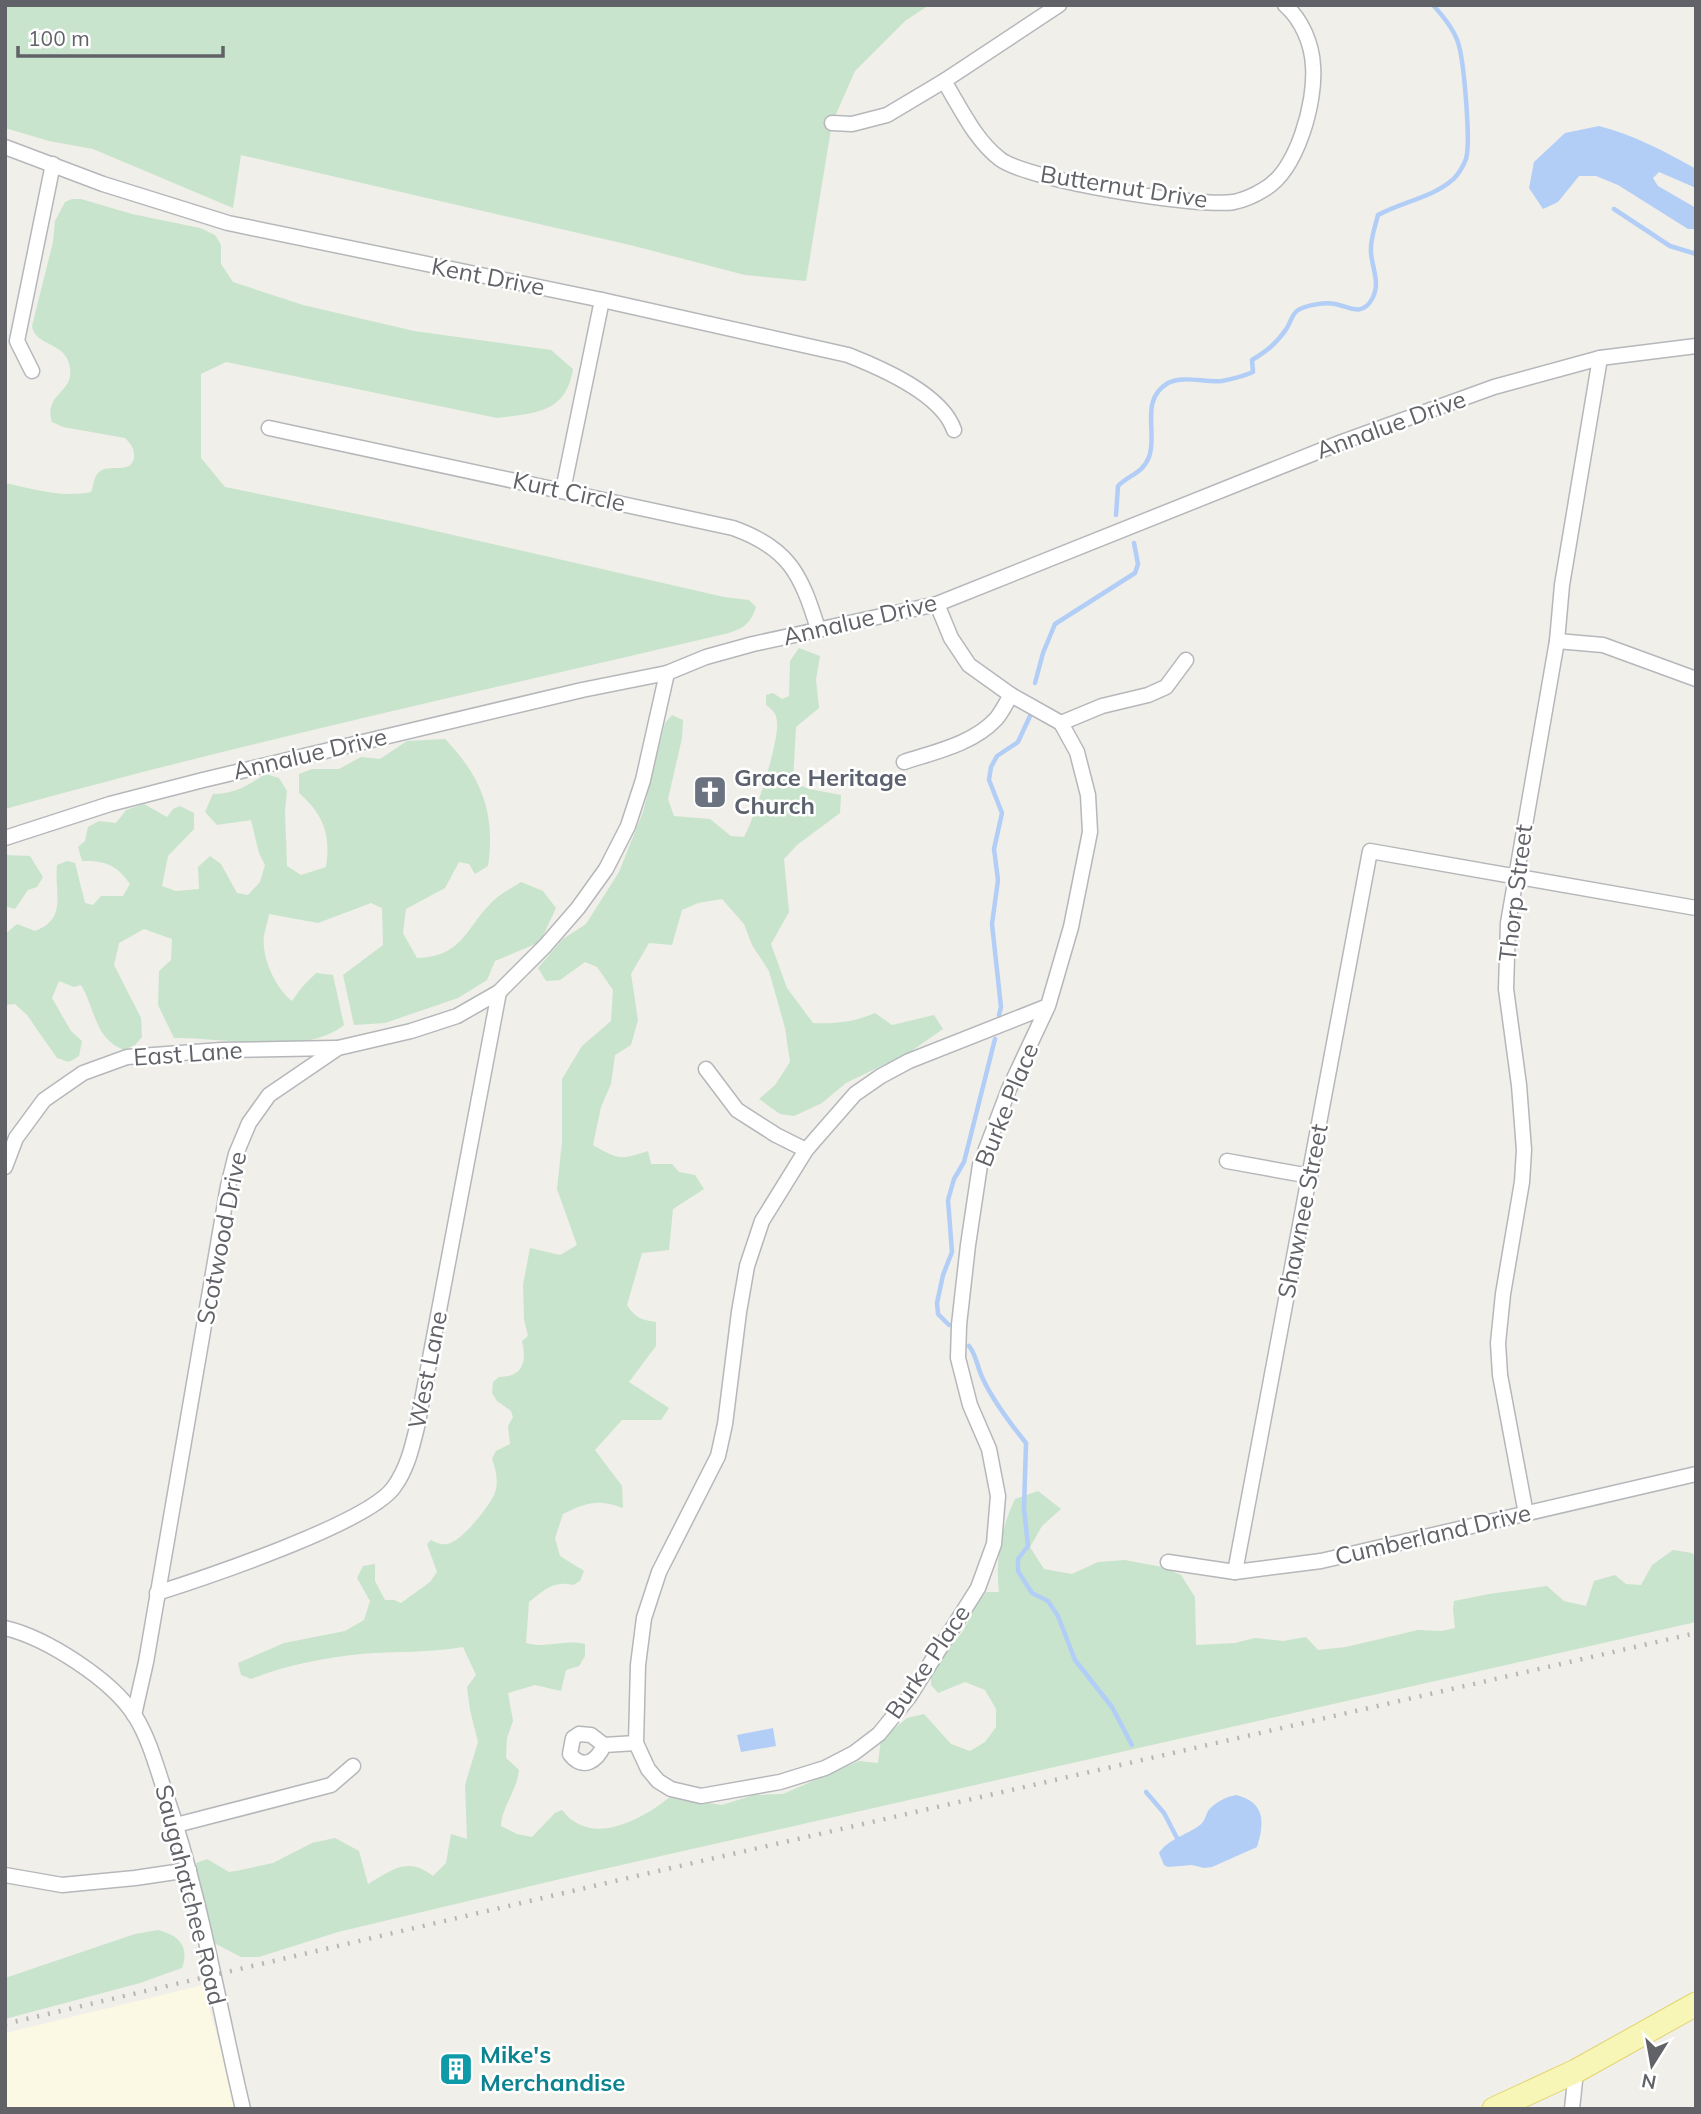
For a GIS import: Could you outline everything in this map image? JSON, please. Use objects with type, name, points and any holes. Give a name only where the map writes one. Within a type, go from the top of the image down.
[{"type":"main road","points":[[1494,2109],[1576,2071],[1696,2004]]},
{"type":"street","points":[[832,123],[852,124],[887,115],[1059,5]]},
{"type":"street","name":"Butternut Drive","points":[[944,81],[984,143],[1013,168],[1059,180],[1203,203],[1235,202],[1275,182],[1293,158],[1303,129],[1314,67],[1308,38],[1292,11],[1285,5]]},
{"type":"street","name":"Kent Drive","points":[[5,147],[103,184],[228,223],[602,300],[848,355],[879,367],[908,384],[943,410],[954,430]]},
{"type":"street","points":[[32,371],[17,341],[52,164]]},
{"type":"street","points":[[563,490],[602,300]]},
{"type":"street","name":"Annalue Drive","points":[[5,838],[110,804],[202,780],[582,690],[667,673],[706,657],[818,629],[937,604],[1342,442],[1494,387],[1600,358],[1696,346]]},
{"type":"street","name":"Thorp Street","points":[[1526,1514],[1500,1375],[1498,1343],[1503,1294],[1522,1182],[1524,1150],[1519,1085],[1506,989],[1508,923],[1557,641],[1563,585],[1600,358]]},
{"type":"street","name":"Kurt Circle","points":[[269,428],[733,527],[757,536],[772,546],[795,571],[808,598],[818,629]]},
{"type":"street","points":[[937,604],[951,638],[969,665],[1011,695],[1061,723],[1102,706],[1148,695],[1166,687],[1186,660]]},
{"type":"street","points":[[1557,641],[1603,645],[1696,679]]},
{"type":"street","name":"Scotwood Drive","points":[[134,1715],[146,1662],[228,1186],[236,1154],[249,1123],[269,1095],[338,1048],[411,1031],[457,1016],[499,992],[545,946],[578,908],[606,869],[628,826],[643,780],[667,673]]},
{"type":"street","points":[[904,762],[958,744],[986,728],[998,717],[1011,695]]},
{"type":"street","name":"Burke Place","points":[[1048,1006],[909,1061],[855,1094],[806,1150],[762,1222],[747,1266],[718,1456],[659,1572],[643,1618],[638,1665],[636,1743],[648,1769],[658,1781],[671,1789],[701,1796],[780,1782],[825,1768],[854,1753],[879,1734],[909,1697],[978,1588],[994,1544],[998,1496],[989,1450],[970,1405],[958,1358],[959,1325],[980,1166],[1009,1089],[1048,1006],[1071,927],[1090,832],[1088,795],[1077,752],[1061,723]]},
{"type":"street","name":"Shawnee Street","points":[[1235,1572],[1370,851],[1516,875]]},
{"type":"street","points":[[1516,875],[1696,908]]},
{"type":"street","name":"West Lane","points":[[157,1593],[310,1536],[369,1509],[394,1489],[409,1459],[417,1427],[499,992]]},
{"type":"street","name":"East Lane","points":[[5,1167],[16,1138],[44,1100],[83,1073],[127,1058],[221,1050],[338,1048]]},
{"type":"street","points":[[706,1069],[737,1110],[806,1150]]},
{"type":"street","points":[[1227,1161],[1310,1176]]},
{"type":"street","name":"Cumberland Drive","points":[[1168,1562],[1235,1572],[1321,1561],[1696,1474]]},
{"type":"street","name":"Saugahatchee Road","points":[[5,1628],[33,1637],[66,1655],[98,1679],[134,1715],[149,1746],[189,1870],[243,2109]]},
{"type":"street","points":[[604,1745],[636,1743]]},
{"type":"street","points":[[176,1825],[331,1785],[354,1766]]},
{"type":"street","points":[[5,1875],[62,1885],[189,1870]]},
{"type":"street","points":[[1572,2109],[1576,2071]]},
{"type":"shaded area","points":[[203,1985],[237,2109],[5,2109],[5,2033]]},
{"type":"green space","points":[[5,5],[929,5],[905,21],[855,71],[832,123],[806,281],[745,275],[634,246],[241,155],[233,208],[93,149],[49,141],[5,128]]},
{"type":"green space","points":[[72,199],[200,228],[215,235],[221,245],[221,264],[233,282],[303,305],[414,331],[551,350],[573,369],[569,384],[556,403],[524,415],[497,418],[226,362],[201,374],[201,458],[225,487],[396,522],[724,597],[749,600],[756,607],[752,617],[743,627],[729,633],[276,739],[5,809],[5,483],[59,493],[91,492],[99,472],[108,468],[129,466],[134,458],[132,447],[125,438],[63,427],[52,422],[52,405],[68,383],[70,368],[63,353],[39,338],[32,326],[53,242],[55,221],[65,202]]},
{"type":"green space","points":[[799,648],[820,656],[816,680],[819,708],[796,727],[793,782],[809,789],[841,795],[840,813],[797,845],[784,859],[789,912],[771,944],[787,988],[813,1023],[845,1022],[875,1013],[892,1025],[934,1015],[943,1029],[910,1052],[846,1083],[822,1103],[794,1116],[780,1114],[759,1099],[775,1085],[790,1062],[785,1028],[769,971],[752,945],[744,924],[722,899],[698,903],[682,910],[672,945],[649,943],[631,974],[638,1020],[631,1045],[615,1055],[611,1084],[601,1107],[593,1145],[620,1157],[648,1151],[651,1164],[672,1164],[679,1172],[695,1175],[704,1189],[673,1209],[669,1250],[642,1253],[627,1305],[639,1318],[656,1322],[656,1346],[629,1382],[669,1408],[661,1420],[622,1420],[595,1450],[622,1486],[623,1508],[606,1503],[593,1503],[563,1514],[555,1538],[560,1556],[584,1571],[580,1581],[573,1585],[554,1585],[529,1602],[526,1643],[585,1644],[585,1656],[579,1666],[566,1670],[561,1691],[535,1685],[508,1693],[513,1721],[507,1738],[506,1758],[519,1770],[501,1826],[517,1834],[532,1837],[555,1813],[562,1810],[574,1821],[601,1829],[631,1821],[670,1797],[722,1805],[754,1795],[783,1794],[859,1761],[878,1763],[881,1739],[907,1718],[924,1714],[951,1744],[970,1751],[985,1742],[996,1727],[996,1709],[985,1690],[965,1682],[938,1693],[931,1685],[931,1672],[963,1631],[986,1592],[999,1592],[999,1556],[1010,1510],[1015,1499],[1038,1491],[1061,1509],[1042,1526],[1030,1547],[1044,1569],[1072,1574],[1098,1562],[1125,1560],[1162,1567],[1181,1575],[1195,1597],[1196,1645],[1235,1643],[1255,1638],[1283,1641],[1306,1637],[1318,1650],[1346,1647],[1418,1630],[1442,1631],[1455,1628],[1454,1601],[1547,1586],[1564,1601],[1586,1606],[1594,1581],[1615,1575],[1626,1584],[1641,1585],[1652,1565],[1673,1550],[1692,1553],[1696,1557],[1696,1622],[577,1875],[338,1932],[259,1957],[241,1957],[214,1943],[207,1929],[196,1878],[196,1863],[207,1859],[229,1872],[236,1871],[273,1863],[312,1843],[335,1838],[359,1851],[368,1884],[393,1870],[408,1866],[424,1870],[433,1876],[446,1863],[451,1834],[467,1839],[465,1785],[478,1742],[467,1687],[476,1675],[463,1647],[333,1658],[291,1666],[251,1679],[241,1675],[238,1663],[284,1643],[345,1631],[364,1620],[370,1601],[357,1578],[363,1566],[375,1564],[375,1581],[385,1600],[401,1603],[430,1582],[437,1572],[427,1544],[431,1540],[447,1544],[459,1538],[493,1497],[497,1483],[492,1459],[496,1451],[510,1444],[508,1426],[513,1417],[511,1411],[497,1401],[492,1393],[493,1382],[499,1377],[518,1371],[523,1362],[522,1341],[528,1336],[524,1319],[523,1285],[530,1248],[560,1255],[577,1245],[557,1189],[562,1142],[562,1079],[582,1046],[611,1021],[613,990],[597,967],[585,962],[560,980],[546,981],[538,968],[563,939],[586,924],[619,872],[643,812],[665,723],[672,715],[683,720],[682,738],[668,799],[674,816],[710,819],[731,836],[744,837],[765,781],[777,733],[776,717],[766,705],[766,695],[773,693],[782,699],[789,696],[790,661]]},
{"type":"green space","points":[[445,739],[468,767],[483,796],[490,829],[488,866],[475,874],[469,864],[459,862],[445,888],[406,909],[403,933],[417,958],[432,956],[454,946],[493,901],[521,882],[543,891],[556,908],[540,942],[495,961],[487,980],[458,998],[385,1023],[354,1025],[343,975],[383,945],[382,908],[371,903],[318,923],[269,914],[264,936],[267,963],[286,996],[292,1001],[316,973],[333,975],[344,1025],[327,1035],[286,1043],[174,1038],[158,1005],[159,971],[171,960],[172,939],[144,929],[119,943],[114,965],[141,1018],[142,1037],[135,1045],[124,1050],[107,1038],[101,1031],[81,985],[74,987],[59,981],[52,998],[71,1031],[82,1041],[79,1056],[69,1062],[57,1058],[27,1015],[15,1004],[5,1005],[5,934],[17,924],[35,931],[52,920],[57,904],[57,865],[67,861],[75,863],[85,903],[93,905],[101,896],[123,896],[130,884],[110,865],[82,861],[78,847],[85,841],[88,827],[99,821],[116,823],[126,810],[144,804],[167,817],[173,809],[180,806],[194,813],[194,829],[168,856],[162,886],[176,891],[199,889],[198,867],[210,856],[221,864],[237,893],[248,895],[260,882],[265,865],[259,853],[251,820],[217,825],[205,812],[213,794],[240,789],[265,774],[279,778],[287,791],[287,866],[301,875],[326,867],[327,845],[320,818],[299,793],[299,774],[312,769],[339,769],[361,757],[380,759],[407,741]]},
{"type":"green space","points":[[5,855],[30,856],[43,877],[37,887],[28,890],[15,909],[5,906]]},
{"type":"green space","points":[[158,1930],[171,1935],[180,1943],[184,1953],[182,1968],[140,1983],[5,2019],[5,1978],[135,1934]]},
{"type":"water","points":[[1599,126],[1649,144],[1696,169],[1696,188],[1659,172],[1653,178],[1658,186],[1696,208],[1696,229],[1688,229],[1618,185],[1596,176],[1579,176],[1558,202],[1543,209],[1529,188],[1534,162],[1565,133]]},
{"type":"water","points":[[773,1728],[776,1746],[741,1752],[737,1735]]},
{"type":"water","points":[[1236,1795],[1253,1803],[1260,1814],[1262,1821],[1257,1847],[1212,1867],[1164,1865],[1159,1853],[1163,1848],[1200,1825],[1208,1811],[1217,1803]]},
{"type":"waterway","points":[[1116,515],[1118,486],[1139,470],[1149,457],[1152,408],[1159,390],[1174,381],[1222,381],[1253,372],[1252,360],[1275,342],[1294,314],[1302,308],[1326,303],[1355,309],[1364,308],[1372,299],[1376,287],[1371,247],[1378,215],[1434,192],[1460,171],[1466,159],[1468,137],[1461,55],[1452,30],[1433,5]]},
{"type":"waterway","points":[[1614,209],[1670,246],[1696,254]]},
{"type":"waterway","points":[[1035,683],[1055,624],[1135,573],[1138,564],[1134,543]]},
{"type":"waterway","points":[[999,1015],[1001,1007],[992,924],[998,880],[994,849],[1002,813],[989,780],[991,767],[997,756],[1018,742],[1030,716]]},
{"type":"waterway","points":[[949,1325],[938,1314],[937,1303],[943,1275],[952,1252],[948,1200],[954,1179],[964,1162],[995,1039]]},
{"type":"waterway","points":[[969,1346],[991,1394],[1026,1443],[1024,1508],[1028,1546],[1018,1559],[1018,1571],[1032,1593],[1048,1601],[1058,1616],[1075,1660],[1112,1707],[1132,1745]]},
{"type":"waterway","points":[[1146,1792],[1164,1813],[1177,1838]]},
{"type":"railway","points":[[5,2024],[1696,1633]]},
{"type":"place","name":"Grace Heritage Church","points":[[710,792]]},
{"type":"place","name":"Mike's Merchandise","points":[[456,2069]]}]
